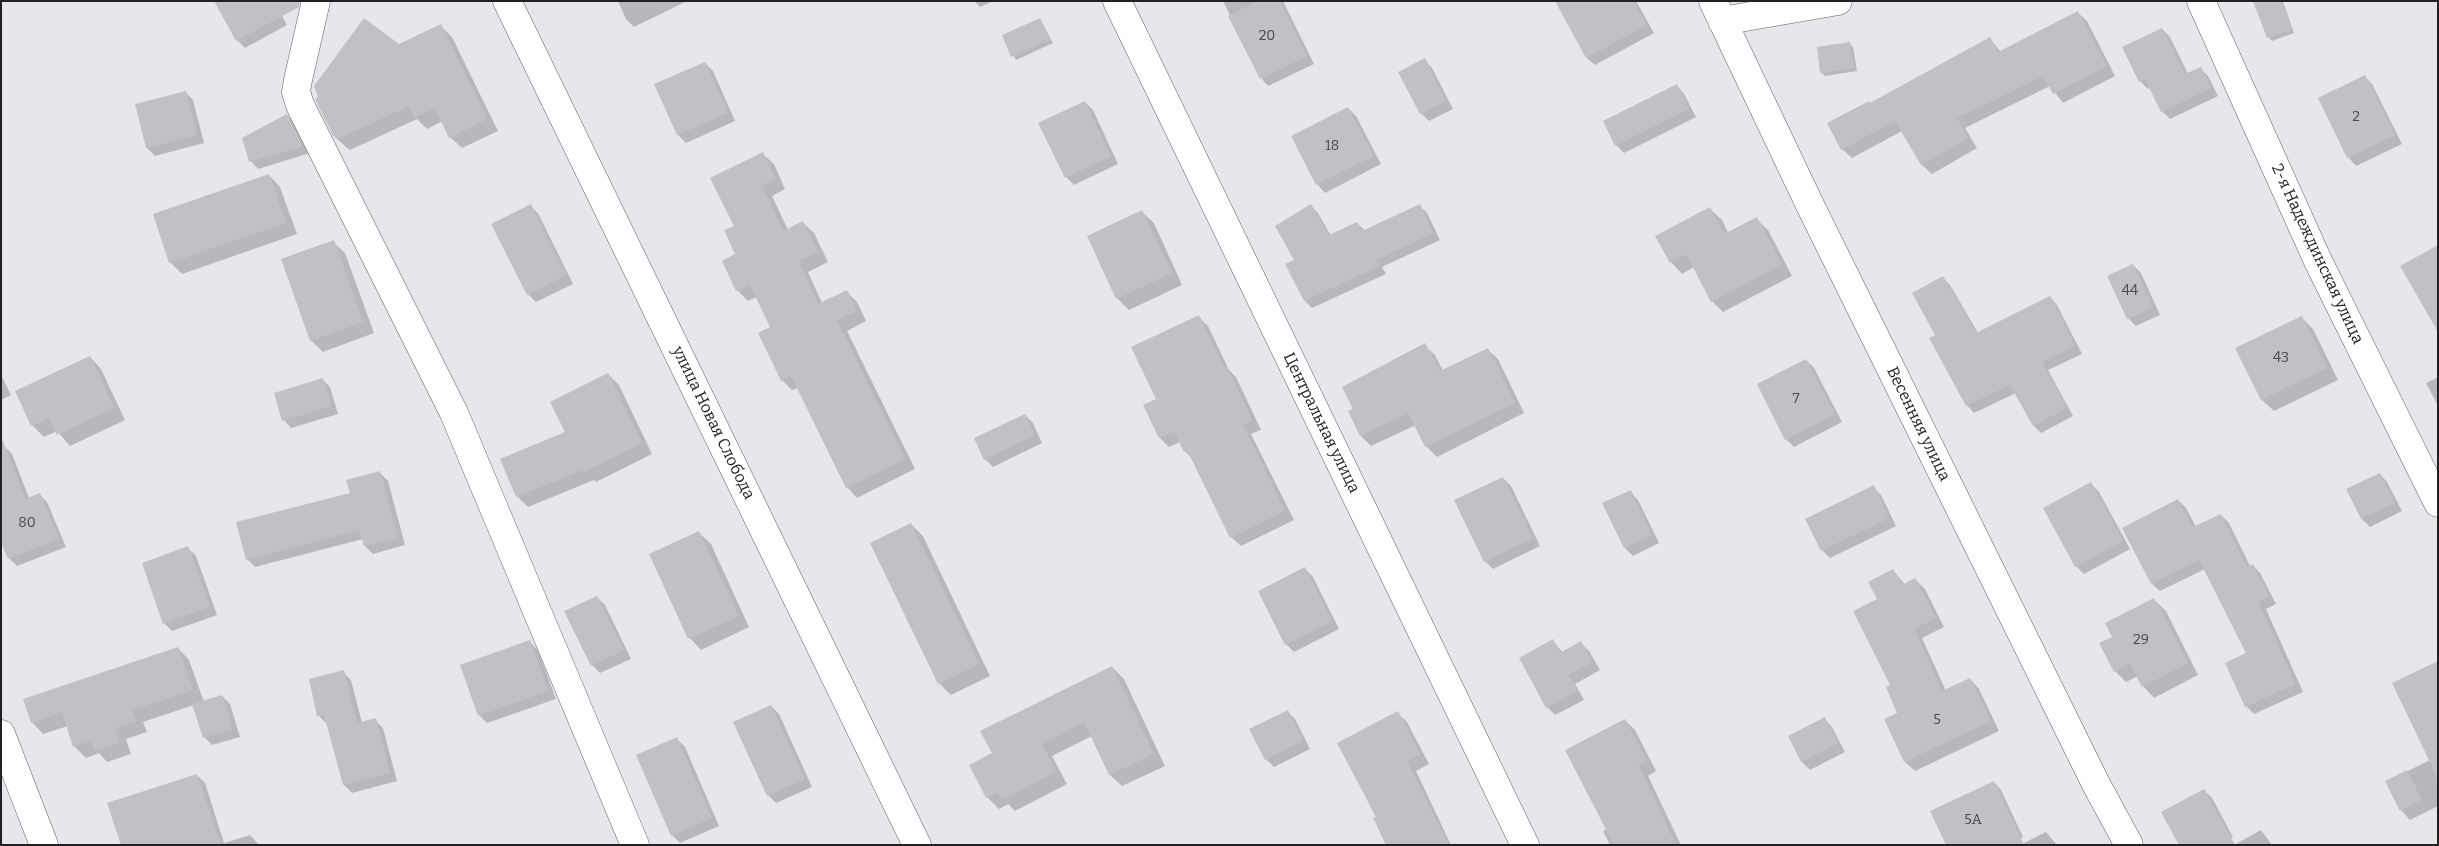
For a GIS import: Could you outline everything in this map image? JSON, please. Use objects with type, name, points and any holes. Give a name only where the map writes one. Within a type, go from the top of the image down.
[{"type":"street","points":[[316,1],[296,92],[300,105],[454,413],[635,845]]},
{"type":"street","name":"улица Новая Слобода","points":[[507,1],[918,845]]},
{"type":"street","name":"Центральная улица","points":[[1117,1],[1525,845]]},
{"type":"street","points":[[1718,11],[1838,1]]},
{"type":"street","name":"2-я Надеждинская улица","points":[[2202,1],[2318,262],[2438,503]]},
{"type":"street","name":"Весенняя улица","points":[[1718,11],[1817,221],[2092,775],[2129,845]]},
{"type":"street","points":[[1,734],[44,845]]},
{"type":"building","points":[[214,1],[300,1],[299,7],[236,41]]},
{"type":"building","points":[[1258,1],[1280,1],[1307,56],[1260,79],[1228,16]]},
{"type":"building","points":[[1555,1],[1633,1],[1647,25],[1586,58]]},
{"type":"building","points":[[2253,1],[2281,1],[2292,29],[2267,38]]},
{"type":"building","points":[[2078,11],[2107,66],[2053,94],[2043,76],[1957,118],[1968,138],[1921,165],[1895,121],[1841,150],[1827,123],[1869,101],[1870,103],[1990,37],[1998,52]]},
{"type":"building","points":[[364,18],[399,44],[441,24],[487,119],[449,138],[435,108],[414,118],[409,106],[337,139],[336,135],[333,136],[315,99],[318,97],[314,86]]},
{"type":"building","points":[[1040,18],[1050,40],[1011,57],[1002,35]]},
{"type":"building","points":[[2162,28],[2185,74],[2201,67],[2211,88],[2161,112],[2145,79],[2139,82],[2122,47]]},
{"type":"building","points":[[1850,42],[1854,68],[1820,73],[1817,47]]},
{"type":"building","points":[[1425,58],[1446,101],[1420,114],[1398,72]]},
{"type":"building","points":[[705,62],[728,113],[677,135],[654,84]]},
{"type":"building","points":[[2365,75],[2395,135],[2347,158],[2318,98]]},
{"type":"building","points":[[1677,84],[1689,109],[1615,146],[1603,121]]},
{"type":"building","points":[[186,91],[197,135],[146,148],[135,104]]},
{"type":"building","points":[[1085,101],[1111,156],[1065,178],[1038,123]]},
{"type":"building","points":[[1348,107],[1374,156],[1316,185],[1291,136]]},
{"type":"building","points":[[287,114],[303,146],[249,162],[242,138]]},
{"type":"building","points":[[763,152],[776,179],[762,185],[783,231],[803,221],[818,252],[798,261],[818,304],[847,290],[857,311],[837,320],[905,459],[846,488],[791,376],[781,381],[758,333],[770,327],[750,285],[736,291],[722,261],[735,254],[724,230],[734,226],[710,178]]},
{"type":"building","points":[[269,174],[286,223],[169,263],[153,214]]},
{"type":"building","points":[[531,204],[566,275],[527,295],[491,224]]},
{"type":"building","points":[[1311,204],[1329,235],[1357,222],[1362,231],[1420,204],[1433,233],[1376,260],[1379,266],[1304,301],[1285,264],[1294,260],[1275,226]]},
{"type":"building","points":[[1710,207],[1724,234],[1757,217],[1782,264],[1711,302],[1686,254],[1670,263],[1655,236]]},
{"type":"building","points":[[1142,210],[1172,273],[1116,299],[1087,236]]},
{"type":"building","points":[[334,240],[363,322],[310,341],[281,259]]},
{"type":"building","points":[[2438,245],[2438,332],[2400,266]]},
{"type":"building","points":[[2133,264],[2153,307],[2127,319],[2107,276]]},
{"type":"building","points":[[1943,276],[1976,333],[2050,296],[2075,346],[2042,362],[2067,408],[2033,426],[2010,385],[1966,406],[1929,338],[1935,335],[1912,293]]},
{"type":"building","points":[[1199,315],[1224,367],[1227,366],[1252,420],[1243,425],[1285,511],[1230,538],[1187,450],[1184,452],[1174,431],[1159,438],[1143,405],[1156,399],[1131,347]]},
{"type":"building","points":[[2302,316],[2327,368],[2261,400],[2235,348]]},
{"type":"building","points":[[1425,343],[1440,371],[1488,348],[1515,403],[1425,447],[1408,413],[1360,436],[1348,411],[1353,409],[1342,387]]},
{"type":"building","points":[[90,356],[114,408],[57,435],[49,418],[31,426],[15,391]]},
{"type":"building","points":[[1806,359],[1835,414],[1785,440],[1757,384]]},
{"type":"building","points":[[608,373],[642,443],[584,472],[583,470],[516,497],[500,459],[565,432],[550,402]]},
{"type":"building","points":[[323,378],[331,406],[282,421],[274,393]]},
{"type":"building","points":[[1025,414],[1035,435],[984,460],[974,438]]},
{"type":"building","points":[[3,441],[25,499],[40,493],[59,539],[8,559],[1,542],[1,442]]},
{"type":"building","points":[[380,471],[398,538],[364,546],[359,530],[246,560],[236,522],[350,493],[346,480]]},
{"type":"building","points":[[2380,473],[2395,503],[2361,519],[2346,489]]},
{"type":"building","points":[[1503,477],[1533,538],[1484,562],[1454,500]]},
{"type":"building","points":[[2091,482],[2123,541],[2075,567],[2043,508]]},
{"type":"building","points":[[1874,485],[1889,518],[1821,551],[1805,519]]},
{"type":"building","points":[[1631,490],[1652,535],[1624,548],[1602,503]]},
{"type":"building","points":[[2178,499],[2193,527],[2221,514],[2247,567],[2253,564],[2269,596],[2258,601],[2295,684],[2245,707],[2225,663],[2246,653],[2199,560],[2151,584],[2122,528]]},
{"type":"building","points":[[911,523],[979,664],[938,684],[870,543]]},
{"type":"building","points":[[699,531],[739,616],[688,639],[649,554]]},
{"type":"building","points":[[188,546],[210,607],[163,624],[142,563]]},
{"type":"building","points":[[1305,567],[1332,621],[1285,645],[1258,591]]},
{"type":"building","points":[[1893,569],[1902,585],[1915,578],[1936,618],[1914,629],[1942,691],[1970,678],[1991,721],[1904,762],[1884,719],[1897,713],[1886,687],[1890,685],[1853,611],[1877,599],[1868,582]]},
{"type":"building","points":[[597,596],[624,650],[591,666],[564,611]]},
{"type":"building","points":[[2154,598],[2188,663],[2142,687],[2130,663],[2114,672],[2099,643],[2112,637],[2105,623]]},
{"type":"building","points":[[1553,639],[1560,653],[1581,641],[1593,662],[1568,675],[1577,691],[1546,708],[1519,658]]},
{"type":"building","points":[[530,640],[548,691],[478,716],[460,665]]},
{"type":"building","points":[[178,647],[193,690],[132,710],[136,721],[115,728],[120,743],[95,751],[91,741],[73,747],[62,712],[31,723],[23,699]]},
{"type":"building","points":[[2438,661],[2438,779],[2392,683]]},
{"type":"building","points":[[1112,666],[1154,754],[1109,775],[1084,722],[1042,744],[1056,772],[1002,800],[998,792],[986,798],[969,765],[992,753],[980,731]]},
{"type":"building","points":[[344,670],[357,723],[376,718],[390,773],[343,785],[324,715],[317,716],[309,679]]},
{"type":"building","points":[[222,695],[233,729],[203,738],[192,704]]},
{"type":"building","points":[[771,705],[805,779],[767,796],[733,722]]},
{"type":"building","points":[[1288,710],[1303,741],[1265,760],[1249,729]]},
{"type":"building","points":[[1398,711],[1420,754],[1407,761],[1449,845],[1386,845],[1373,818],[1376,817],[1337,743]]},
{"type":"building","points":[[1825,717],[1838,743],[1801,762],[1788,736]]},
{"type":"building","points":[[1625,719],[1647,761],[1639,766],[1676,845],[1614,845],[1565,750]]},
{"type":"building","points":[[677,737],[712,818],[671,836],[636,755]]},
{"type":"building","points":[[2407,770],[2422,800],[2400,811],[2385,781]]},
{"type":"building","points":[[197,774],[221,845],[121,845],[107,803]]},
{"type":"building","points":[[1994,781],[2024,845],[1946,845],[1930,811]]},
{"type":"building","points":[[2204,789],[2235,845],[2179,845],[2161,812]]}]
